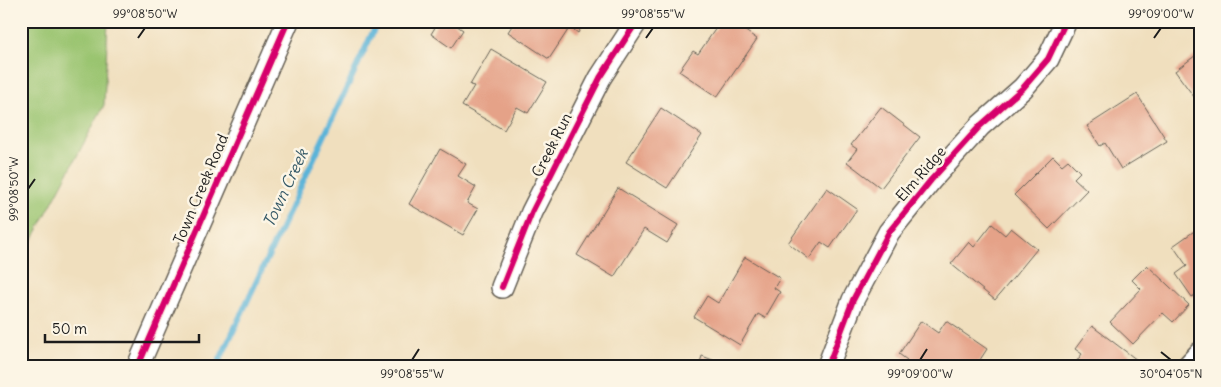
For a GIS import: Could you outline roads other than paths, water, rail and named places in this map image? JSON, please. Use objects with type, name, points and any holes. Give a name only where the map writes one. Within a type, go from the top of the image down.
[{"type":"street","name":"Town Creek Road","points":[[138,366],[288,21]]},
{"type":"street","name":"Creek Run","points":[[502,287],[532,212],[600,78],[637,21]]},
{"type":"street","name":"Elm Ridge","points":[[828,366],[852,300],[889,232],[931,180],[980,126],[1023,88],[1048,59],[1066,21]]},
{"type":"street","points":[[1188,366],[1200,353]]},
{"type":"waterway","name":"Town Creek","points":[[217,366],[378,21]]}]
